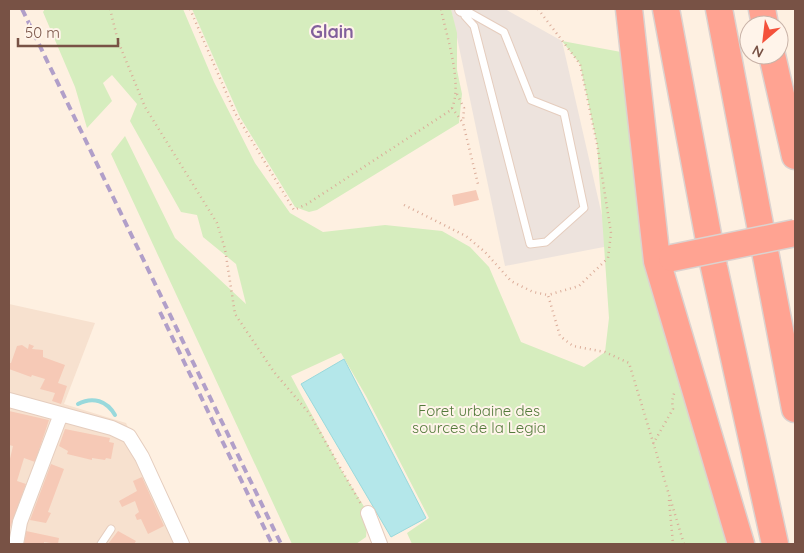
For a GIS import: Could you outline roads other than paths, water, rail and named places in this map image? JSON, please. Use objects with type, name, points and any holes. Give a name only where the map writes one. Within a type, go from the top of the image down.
[{"type":"highway","points":[[629,9],[664,259],[741,544]]},
{"type":"highway","points":[[666,9],[714,267],[775,544]]},
{"type":"highway","points":[[719,9],[795,409]]},
{"type":"highway","points":[[774,65],[795,156]]},
{"type":"highway","points":[[664,259],[795,233]]},
{"type":"street","points":[[9,400],[112,428],[129,436],[142,457],[182,544]]},
{"type":"street","points":[[16,544],[20,522],[61,414]]},
{"type":"street","points":[[368,513],[380,544]]},
{"type":"lane","points":[[462,9],[504,32],[531,100],[564,113],[584,208],[546,242],[530,244],[474,26],[465,16],[462,9]]},
{"type":"lane","points":[[101,544],[111,529]]},
{"type":"water","points":[[344,359],[426,518],[391,537],[301,384]]},
{"type":"waterway","points":[[78,404],[89,400],[99,401],[108,406],[115,415]]},
{"type":"railway","points":[[22,9],[281,544]]},
{"type":"railway","points":[[160,312],[272,544]]},
{"type":"district","name":"Glain","points":[[332,32]]},
{"type":"park label","name":"Foret urbaine des sources de la Legia","points":[[479,420]]}]
